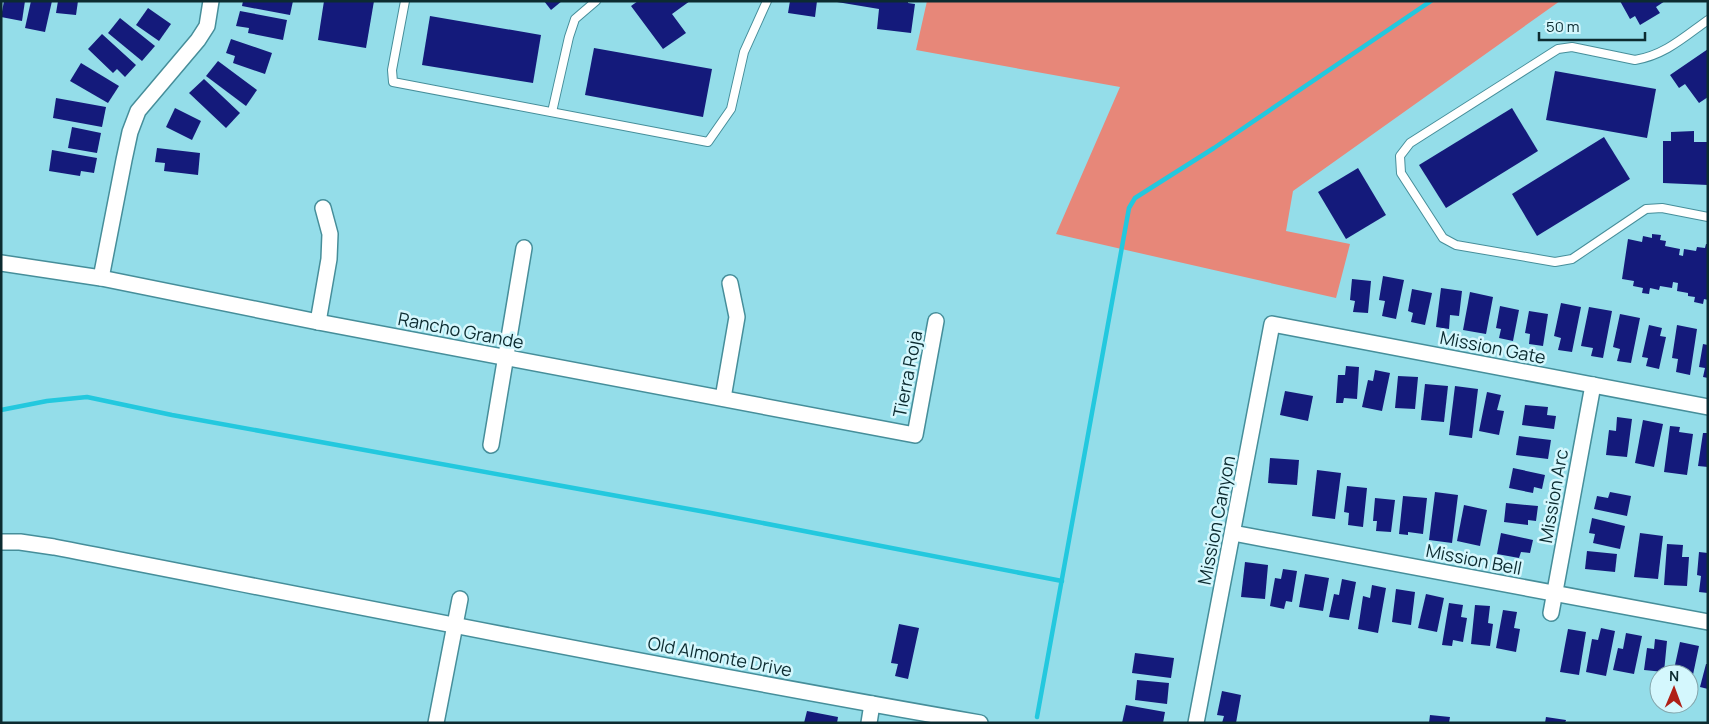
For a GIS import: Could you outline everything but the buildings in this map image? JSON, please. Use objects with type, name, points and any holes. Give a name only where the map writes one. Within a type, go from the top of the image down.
[{"type":"street","points":[[101,278],[130,132],[138,110],[198,40],[207,26],[211,1]]},
{"type":"street","points":[[318,322],[329,260],[330,234],[323,208]]},
{"type":"street","points":[[491,445],[524,248]]},
{"type":"street","name":"Rancho Grande","points":[[1,263],[101,278],[318,322],[915,435]]},
{"type":"street","points":[[723,398],[736,317],[730,283]]},
{"type":"street","name":"Tierra Roja","points":[[915,435],[936,321]]},
{"type":"street","name":"Mission Gate","points":[[1272,324],[1708,407]]},
{"type":"street","name":"Mission Canyon","points":[[1196,723],[1272,324]]},
{"type":"street","name":"Mission Arc","points":[[1551,613],[1593,385]]},
{"type":"street","name":"Mission Bell","points":[[1233,533],[1708,622]]},
{"type":"street","name":"Old Almonte Drive","points":[[1,542],[20,542],[54,547],[455,625],[980,723]]},
{"type":"street","points":[[436,723],[460,600]]},
{"type":"street","points":[[869,723],[872,704]]},
{"type":"lane","points":[[405,1],[392,70],[393,82],[708,142],[731,109],[744,52],[766,1]]},
{"type":"lane","points":[[552,112],[568,37],[576,19],[596,1]]},
{"type":"lane","points":[[1708,20],[1661,53],[1635,60],[1572,47],[1558,49],[1410,143],[1400,156],[1401,173],[1443,238],[1456,245],[1564,262],[1572,259],[1646,209],[1653,207],[1662,208],[1708,217]]},
{"type":"shaded area","points":[[927,1],[1560,1],[1293,191],[1286,231],[1350,244],[1336,298],[1056,234],[1120,87],[916,50]]},
{"type":"waterway","points":[[1037,717],[1129,208],[1135,198],[1214,148],[1431,1]]},
{"type":"waterway","points":[[1,410],[47,401],[87,397],[172,415],[711,513],[1062,581]]}]
